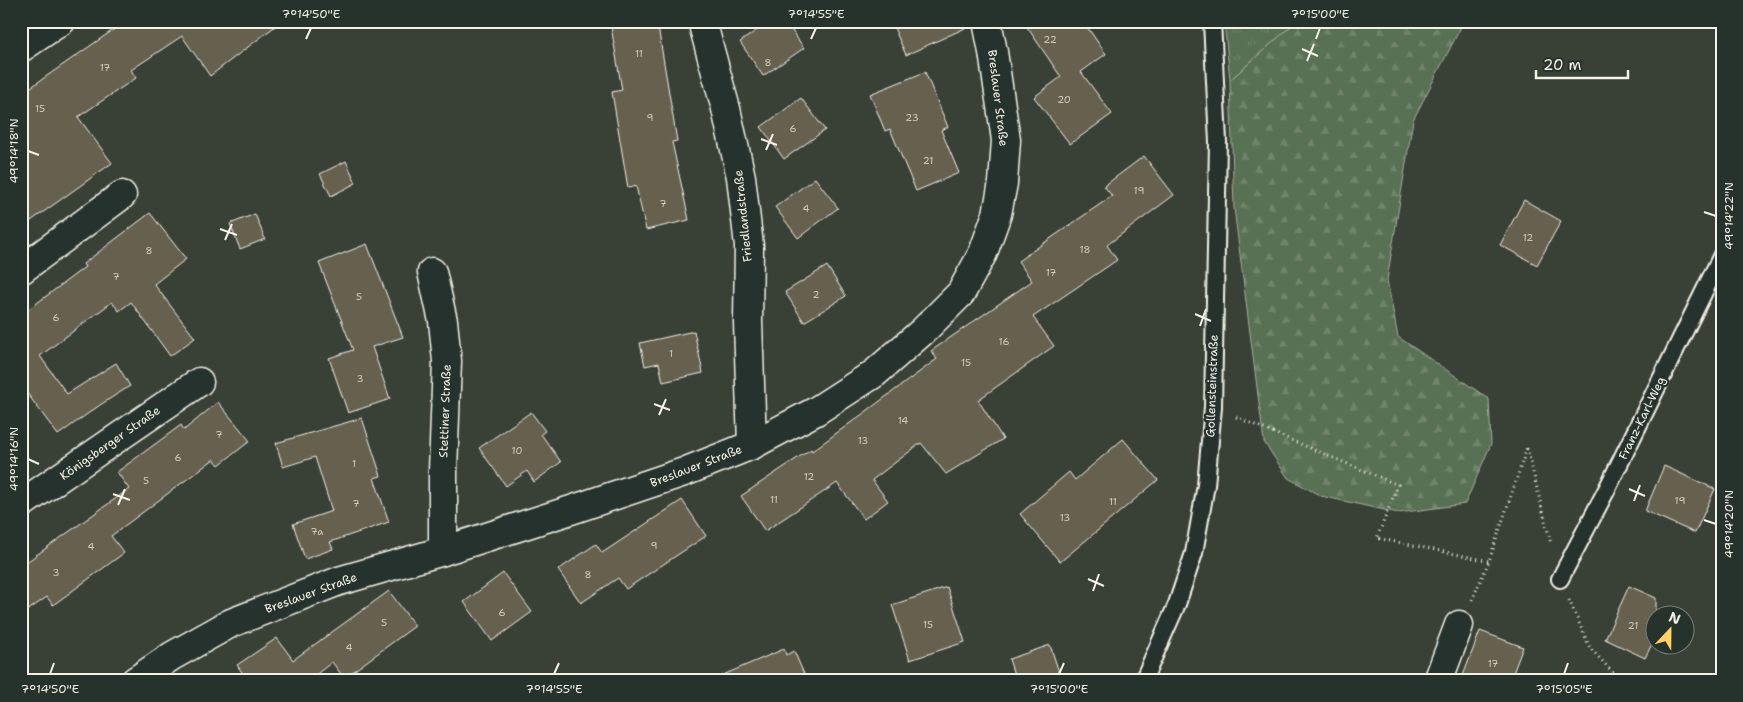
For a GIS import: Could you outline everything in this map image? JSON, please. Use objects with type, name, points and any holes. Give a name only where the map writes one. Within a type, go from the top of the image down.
[{"type":"street","points":[[21,48],[61,21]]},
{"type":"street","name":"Friedlandstraße","points":[[702,21],[726,109],[741,177],[748,246],[752,445]]},
{"type":"street","name":"Breslauer Straße","points":[[135,681],[172,656],[231,623],[339,581],[443,551],[684,472],[752,445],[816,411],[875,373],[923,331],[961,293],[979,261],[997,214],[1003,182],[1006,140],[987,21]]},
{"type":"street","points":[[21,270],[122,195]]},
{"type":"street","name":"Stettiner Straße","points":[[432,272],[443,321],[448,361],[442,499],[443,551]]},
{"type":"street","name":"Königsberger Straße","points":[[21,504],[199,382]]},
{"type":"street","points":[[1438,681],[1459,625]]},
{"type":"lane","name":"Gollensteinstraße","points":[[1144,681],[1177,604],[1194,553],[1206,485],[1213,407],[1218,142],[1212,21]]},
{"type":"lane","name":"Franz-Karl-Weg","points":[[1560,579],[1606,491],[1722,256]]},
{"type":"path","points":[[1213,407],[1398,485],[1376,538],[1489,561]]},
{"type":"path","points":[[1459,625],[1480,584],[1489,561],[1527,448],[1560,579],[1590,648],[1621,681]]},
{"type":"green space","points":[[1224,21],[1297,21],[1230,80]]},
{"type":"green space","points":[[1297,21],[1466,21],[1461,27],[1413,120],[1387,280],[1398,337],[1489,399],[1491,444],[1465,504],[1398,513],[1321,496],[1288,478],[1264,442],[1234,208],[1230,80]]},
{"type":"building","points":[[126,21],[282,21],[210,76],[182,36],[131,70],[136,78],[78,117],[112,163],[21,228],[21,94]]},
{"type":"building","points":[[610,21],[657,21],[677,141],[672,142],[689,220],[646,230],[636,186],[628,188],[612,92],[622,90]]},
{"type":"building","points":[[770,21],[785,21],[804,48],[763,76],[740,42]]},
{"type":"building","points":[[891,21],[972,21],[972,25],[906,55]]},
{"type":"building","points":[[1023,21],[1083,21],[1106,54],[1081,72],[1112,114],[1070,144],[1034,97],[1061,77]]},
{"type":"building","points":[[925,72],[948,127],[941,130],[959,173],[916,191],[890,129],[885,131],[870,94]]},
{"type":"building","points":[[801,98],[825,130],[784,159],[761,127]]},
{"type":"building","points":[[1144,156],[1174,195],[1107,245],[1117,260],[1033,317],[1054,346],[978,400],[1003,439],[946,474],[921,443],[872,480],[888,501],[864,519],[837,483],[765,531],[741,496],[811,449],[812,451],[864,413],[937,359],[931,351],[1032,281],[1018,261],[1112,196],[1104,186]]},
{"type":"building","points":[[346,161],[356,183],[331,196],[320,174]]},
{"type":"building","points":[[815,178],[838,208],[798,238],[775,207]]},
{"type":"building","points":[[1524,200],[1561,221],[1537,265],[1500,245]]},
{"type":"building","points":[[150,213],[186,259],[154,284],[195,338],[170,356],[131,302],[119,311],[112,302],[40,356],[67,394],[116,363],[130,386],[58,435],[21,385],[21,315],[85,267],[83,264]]},
{"type":"building","points":[[255,214],[265,239],[240,249],[230,224]]},
{"type":"building","points":[[367,244],[403,337],[372,347],[390,399],[348,413],[329,358],[353,350],[319,263]]},
{"type":"building","points":[[827,266],[846,296],[804,322],[785,292]]},
{"type":"building","points":[[694,331],[703,373],[663,382],[659,363],[645,366],[640,343]]},
{"type":"building","points":[[218,402],[250,441],[219,465],[214,459],[111,536],[124,553],[53,605],[47,597],[21,615],[21,566],[129,489],[117,472],[181,425],[184,430]]},
{"type":"building","points":[[531,412],[545,431],[541,434],[561,462],[534,482],[527,471],[506,486],[479,448]]},
{"type":"building","points":[[362,418],[381,476],[374,478],[389,522],[330,542],[333,549],[305,559],[293,524],[332,511],[315,457],[283,467],[276,443]]},
{"type":"building","points":[[1123,439],[1158,480],[1060,562],[1020,514],[1069,472],[1075,480]]},
{"type":"building","points":[[1664,466],[1715,489],[1695,533],[1645,511]]},
{"type":"building","points":[[682,500],[706,536],[626,589],[618,578],[581,603],[558,570],[596,544],[602,553]]},
{"type":"building","points":[[503,573],[532,612],[492,641],[464,602]]},
{"type":"building","points":[[1629,586],[1656,598],[1656,604],[1646,604],[1647,654],[1645,658],[1605,639]]},
{"type":"building","points":[[947,587],[965,642],[910,660],[892,605]]},
{"type":"building","points":[[389,591],[415,626],[344,678],[332,662],[308,681],[248,681],[237,665],[277,638],[293,660]]},
{"type":"building","points":[[1480,631],[1523,647],[1510,681],[1461,681]]},
{"type":"building","points":[[1050,645],[1062,681],[1016,681],[1009,659]]},
{"type":"building","points":[[784,649],[786,655],[794,651],[807,681],[709,681]]}]
